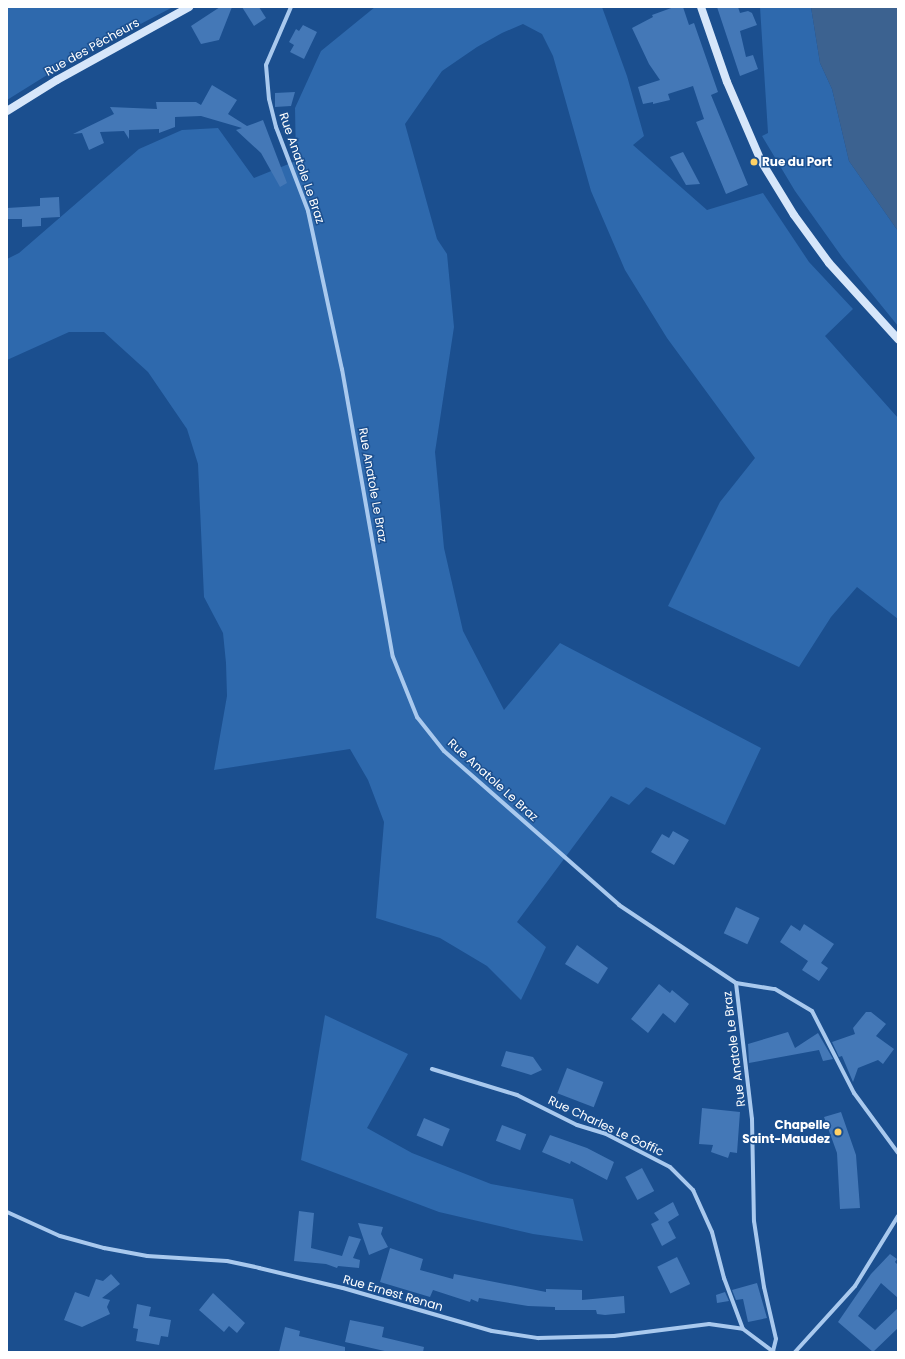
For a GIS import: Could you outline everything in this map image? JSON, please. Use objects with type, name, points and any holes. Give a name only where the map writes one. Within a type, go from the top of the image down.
[{"type":"street","name":"Rue des Pêcheurs","points":[[7,111],[57,80],[190,7]]},
{"type":"street","name":"Rue Anatole Le Braz","points":[[291,7],[266,65],[268,99],[276,127],[308,211],[327,291],[393,657],[417,717],[444,751],[619,905],[736,982],[752,1119],[754,1221],[764,1287],[776,1339],[774,1352]]},
{"type":"street","points":[[701,7],[726,82],[761,161],[794,215],[829,262],[898,339]]},
{"type":"street","points":[[736,982],[775,989],[812,1011],[854,1093],[898,1153]]},
{"type":"street","name":"Rue Charles Le Goffic","points":[[432,1069],[517,1095],[577,1125],[606,1134],[670,1167],[693,1190],[712,1232],[724,1278],[743,1329]]},
{"type":"street","name":"Rue Ernest Renan","points":[[7,1212],[60,1236],[104,1248],[147,1256],[227,1262],[258,1268],[342,1288],[492,1331],[538,1338],[614,1336],[709,1324],[743,1329],[774,1352]]},
{"type":"street","points":[[795,1352],[856,1286],[898,1216]]},
{"type":"shaded area","points":[[7,7],[173,7],[68,62],[7,100]]},
{"type":"shaded area","points":[[375,7],[602,7],[627,76],[644,136],[633,145],[707,210],[763,193],[809,262],[853,309],[825,336],[898,418],[898,619],[857,587],[831,617],[799,667],[668,606],[720,502],[755,458],[667,338],[625,270],[591,191],[553,56],[542,34],[523,24],[502,33],[477,47],[442,71],[405,124],[437,239],[447,254],[454,327],[435,452],[444,548],[463,631],[504,710],[560,643],[761,748],[725,825],[646,787],[629,805],[611,796],[517,922],[546,947],[521,1000],[487,966],[440,938],[376,918],[384,822],[368,780],[350,749],[214,770],[227,696],[226,663],[223,633],[204,597],[198,464],[187,429],[148,372],[104,332],[69,332],[7,360],[7,259],[19,253],[139,149],[182,130],[218,128],[254,178],[296,161],[295,108],[321,51]]},
{"type":"shaded area","points":[[760,7],[811,7],[820,63],[832,89],[849,161],[898,231],[898,326],[842,257],[795,191],[762,136],[768,133]]},
{"type":"shaded area","points":[[811,7],[898,7],[898,231],[849,161],[832,89],[820,63]]},
{"type":"shaded area","points":[[325,1015],[408,1054],[367,1128],[412,1153],[491,1184],[573,1199],[583,1241],[533,1234],[439,1212],[301,1160]]},
{"type":"building","points":[[220,7],[232,7],[219,40],[201,44],[191,26]]},
{"type":"building","points":[[242,7],[259,7],[266,18],[254,26]]},
{"type":"building","points":[[674,7],[683,7],[689,25],[694,23],[718,92],[711,95],[748,185],[726,194],[696,122],[704,119],[693,86],[668,94],[670,100],[653,104],[653,102],[643,104],[638,87],[660,80],[649,64],[632,28],[653,17],[652,15]]},
{"type":"building","points":[[717,7],[738,7],[740,13],[748,11],[752,13],[757,25],[740,31],[746,57],[753,55],[758,69],[740,76]]},
{"type":"building","points":[[303,25],[317,32],[304,59],[290,52],[294,45],[289,42],[296,29],[299,31]]},
{"type":"building","points":[[212,85],[237,100],[228,114],[247,126],[263,120],[287,183],[280,187],[261,153],[236,130],[242,128],[201,116],[175,117],[175,127],[159,133],[159,129],[129,130],[129,139],[124,131],[100,132],[104,143],[89,150],[82,133],[73,134],[114,114],[110,107],[157,109],[156,102],[196,102],[201,105]]},
{"type":"building","points":[[295,92],[291,106],[275,107],[275,93]]},
{"type":"building","points":[[683,152],[700,184],[686,185],[670,157]]},
{"type":"building","points":[[59,197],[60,217],[41,218],[41,226],[22,227],[22,219],[7,219],[7,208],[40,206],[40,198]]},
{"type":"building","points":[[673,831],[689,840],[674,865],[651,852],[662,834],[669,838]]},
{"type":"building","points":[[736,907],[760,918],[747,944],[724,933]]},
{"type":"building","points":[[804,924],[834,944],[821,963],[828,968],[819,981],[802,970],[808,961],[780,942],[791,925],[800,931]]},
{"type":"building","points":[[577,945],[608,968],[598,984],[565,964]]},
{"type":"building","points":[[659,984],[670,993],[672,990],[689,1004],[675,1023],[663,1013],[648,1033],[631,1019]]},
{"type":"building","points":[[866,1012],[871,1012],[886,1024],[876,1036],[894,1049],[883,1064],[878,1060],[858,1068],[853,1082],[842,1056],[839,1057],[832,1042],[855,1034],[853,1028]]},
{"type":"building","points":[[788,1032],[795,1048],[818,1033],[833,1059],[823,1061],[819,1050],[749,1063],[748,1044]]},
{"type":"building","points":[[506,1051],[533,1057],[542,1070],[531,1075],[501,1066]]},
{"type":"building","points":[[567,1068],[603,1082],[594,1107],[557,1093]]},
{"type":"building","points":[[702,1108],[740,1112],[737,1153],[730,1152],[728,1158],[711,1152],[713,1145],[699,1144]]},
{"type":"building","points":[[841,1112],[856,1155],[860,1208],[840,1209],[837,1153],[824,1117]]},
{"type":"building","points":[[424,1118],[450,1129],[442,1146],[417,1135]]},
{"type":"building","points":[[502,1125],[526,1134],[520,1150],[496,1141]]},
{"type":"building","points":[[550,1135],[587,1148],[614,1162],[607,1180],[571,1161],[570,1164],[542,1152]]},
{"type":"building","points":[[642,1168],[654,1191],[637,1200],[625,1177]]},
{"type":"building","points":[[673,1202],[679,1215],[668,1222],[676,1238],[662,1246],[651,1224],[659,1220],[654,1213]]},
{"type":"building","points":[[299,1211],[314,1213],[311,1248],[342,1256],[349,1236],[361,1239],[353,1258],[360,1260],[359,1268],[338,1266],[337,1268],[326,1264],[294,1261]]},
{"type":"building","points":[[358,1223],[383,1227],[381,1234],[388,1247],[369,1255]]},
{"type":"building","points":[[390,1248],[423,1259],[420,1270],[453,1279],[454,1274],[546,1292],[546,1289],[582,1290],[582,1300],[624,1296],[625,1313],[605,1315],[597,1314],[596,1310],[555,1310],[555,1307],[528,1306],[479,1298],[478,1302],[471,1299],[470,1302],[433,1290],[430,1297],[380,1282]]},
{"type":"building","points":[[890,1254],[897,1259],[895,1262],[898,1265],[898,1298],[881,1283],[858,1316],[875,1330],[898,1308],[898,1328],[873,1352],[838,1322],[871,1274]]},
{"type":"building","points":[[677,1257],[690,1284],[670,1294],[657,1267]]},
{"type":"building","points":[[111,1274],[120,1284],[102,1298],[110,1300],[107,1307],[110,1314],[82,1327],[64,1320],[75,1292],[89,1297],[96,1279],[103,1281]]},
{"type":"building","points":[[757,1283],[767,1318],[748,1322],[743,1299],[736,1300],[732,1290]]},
{"type":"building","points":[[725,1292],[729,1301],[717,1303],[716,1295]]},
{"type":"building","points":[[213,1293],[245,1323],[237,1333],[229,1326],[224,1332],[199,1310]]},
{"type":"building","points":[[137,1304],[151,1307],[149,1316],[171,1320],[168,1337],[161,1336],[159,1345],[136,1341],[138,1329],[133,1328]]},
{"type":"building","points":[[350,1320],[384,1327],[382,1337],[424,1347],[423,1352],[389,1352],[345,1342]]},
{"type":"building","points":[[285,1327],[300,1331],[299,1336],[345,1347],[345,1352],[279,1352]]},
{"type":"place","name":"Rue du Port","points":[[754,162]]},
{"type":"place","name":"Chapelle Saint-Maudez","points":[[838,1132]]}]
